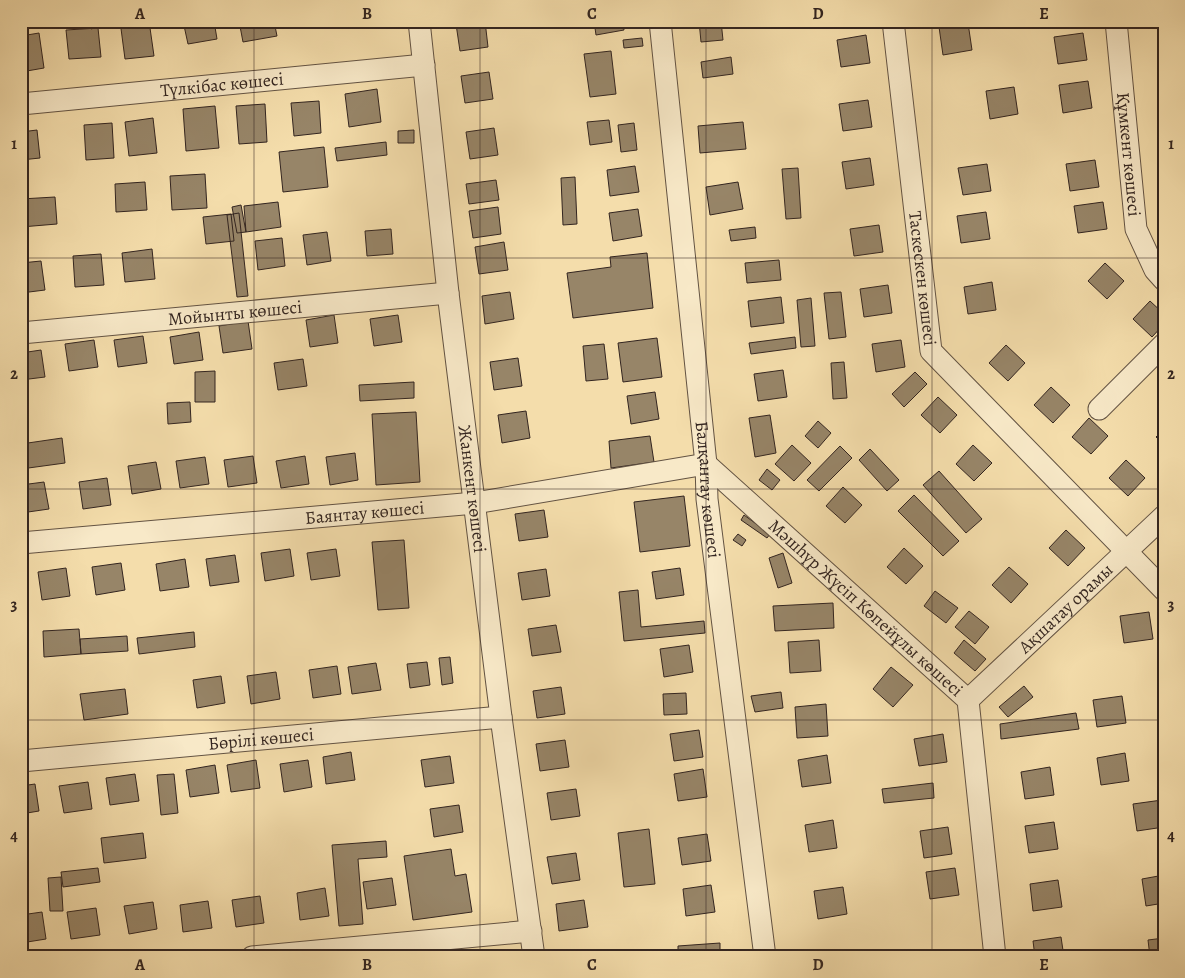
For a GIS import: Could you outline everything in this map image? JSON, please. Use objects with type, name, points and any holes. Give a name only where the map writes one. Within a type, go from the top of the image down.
[{"type":"street","name":"Жанкент көшесі","points":[[419,21],[448,294],[501,716],[534,957]]},
{"type":"street","name":"Балқантау көшесі","points":[[660,21],[706,464],[707,499],[765,957]]},
{"type":"street","name":"Таскескен көшесі","points":[[893,21],[931,351],[1164,590]]},
{"type":"street","name":"Құмкент көшесі","points":[[1116,21],[1136,230],[1155,270],[1164,280]]},
{"type":"street","name":"Түлкібас көшесі","points":[[21,104],[424,65]]},
{"type":"street","name":"Мойынты көшесі","points":[[21,333],[448,294]]},
{"type":"street","points":[[1099,409],[1164,344]]},
{"type":"street","name":"Баянтау көшесі","points":[[21,543],[475,503],[706,464]]},
{"type":"street","name":"Мәшһүр Жүсіп Көпейұлы көшесі","points":[[706,464],[968,700],[995,957]]},
{"type":"street","name":"Ақшатау орамы","points":[[968,700],[1164,516]]},
{"type":"street","name":"Бөрілі көшесі","points":[[21,761],[501,716]]},
{"type":"street","points":[[252,957],[531,931]]},
{"type":"building","points":[[21,21],[46,21],[47,23],[21,26]]},
{"type":"building","points":[[89,21],[107,21],[108,24],[91,29]]},
{"type":"building","points":[[120,21],[149,21],[154,56],[125,59]]},
{"type":"building","points":[[183,21],[214,21],[217,39],[188,44]]},
{"type":"building","points":[[239,21],[274,21],[277,36],[243,42]]},
{"type":"building","points":[[485,21],[488,47],[460,51],[456,24]]},
{"type":"building","points":[[594,21],[623,21],[624,30],[596,35]]},
{"type":"building","points":[[699,21],[721,21],[723,40],[701,42]]},
{"type":"building","points":[[1160,21],[1164,21],[1164,40],[1162,40]]},
{"type":"building","points":[[968,23],[972,50],[943,55],[939,27]]},
{"type":"building","points":[[98,28],[101,57],[69,59],[66,30]]},
{"type":"building","points":[[39,33],[44,68],[21,72],[21,36]]},
{"type":"building","points":[[1083,33],[1087,60],[1058,64],[1054,37]]},
{"type":"building","points":[[866,35],[870,63],[841,67],[837,40]]},
{"type":"building","points":[[642,38],[643,46],[624,48],[623,40]]},
{"type":"building","points":[[611,51],[616,94],[590,97],[584,54]]},
{"type":"building","points":[[731,57],[733,74],[703,78],[701,62]]},
{"type":"building","points":[[489,72],[493,99],[465,103],[461,76]]},
{"type":"building","points":[[1088,81],[1092,108],[1063,113],[1059,85]]},
{"type":"building","points":[[1014,87],[1018,114],[990,119],[986,91]]},
{"type":"building","points":[[377,89],[381,122],[349,127],[345,94]]},
{"type":"building","points":[[868,100],[872,127],[843,131],[839,104]]},
{"type":"building","points":[[319,101],[321,133],[294,136],[291,103]]},
{"type":"building","points":[[265,104],[267,142],[239,144],[236,106]]},
{"type":"building","points":[[215,106],[219,148],[186,151],[183,109]]},
{"type":"building","points":[[153,118],[157,153],[129,156],[125,122]]},
{"type":"building","points":[[609,120],[612,142],[590,145],[587,122]]},
{"type":"building","points":[[743,122],[746,149],[700,153],[698,126]]},
{"type":"building","points":[[112,123],[114,158],[86,160],[84,125]]},
{"type":"building","points":[[634,123],[637,150],[621,152],[618,125]]},
{"type":"building","points":[[494,128],[498,155],[470,159],[466,132]]},
{"type":"building","points":[[37,130],[40,158],[21,160],[21,132]]},
{"type":"building","points":[[414,130],[414,143],[398,143],[398,131]]},
{"type":"building","points":[[386,142],[387,155],[337,161],[335,148]]},
{"type":"building","points":[[324,147],[328,187],[283,192],[279,152]]},
{"type":"building","points":[[870,158],[874,185],[846,189],[842,162]]},
{"type":"building","points":[[1095,160],[1099,187],[1070,191],[1066,164]]},
{"type":"building","points":[[987,164],[991,191],[963,195],[958,168]]},
{"type":"building","points":[[635,166],[639,192],[610,196],[607,170]]},
{"type":"building","points":[[798,168],[801,218],[786,219],[782,169]]},
{"type":"building","points":[[205,174],[207,208],[172,210],[170,176]]},
{"type":"building","points":[[575,177],[577,224],[563,225],[561,178]]},
{"type":"building","points":[[496,180],[499,200],[469,204],[466,184]]},
{"type":"building","points":[[145,182],[147,210],[116,212],[115,184]]},
{"type":"building","points":[[738,182],[743,209],[710,215],[706,187]]},
{"type":"building","points":[[55,197],[57,224],[21,227],[21,199]]},
{"type":"building","points":[[278,202],[281,227],[246,232],[244,206]]},
{"type":"building","points":[[1103,202],[1107,229],[1078,233],[1074,206]]},
{"type":"building","points":[[241,205],[246,232],[237,233],[232,207]]},
{"type":"building","points":[[498,207],[501,234],[473,238],[469,211]]},
{"type":"building","points":[[638,209],[642,236],[613,241],[609,213]]},
{"type":"building","points":[[986,212],[990,239],[961,243],[957,216]]},
{"type":"building","points":[[239,213],[248,296],[237,297],[227,215]]},
{"type":"building","points":[[231,214],[234,241],[206,244],[203,217]]},
{"type":"building","points":[[879,225],[883,252],[854,256],[850,229]]},
{"type":"building","points":[[755,227],[756,238],[731,241],[729,230]]},
{"type":"building","points":[[391,229],[393,254],[367,256],[365,231]]},
{"type":"building","points":[[327,232],[331,261],[307,265],[303,235]]},
{"type":"building","points":[[282,238],[285,266],[258,270],[255,241]]},
{"type":"building","points":[[504,242],[508,270],[479,274],[475,247]]},
{"type":"building","points":[[152,249],[155,279],[125,282],[122,253]]},
{"type":"building","points":[[647,253],[653,308],[573,318],[567,273],[611,267],[610,257]]},
{"type":"building","points":[[101,254],[104,285],[75,287],[73,256]]},
{"type":"building","points":[[779,260],[781,280],[747,283],[745,263]]},
{"type":"building","points":[[41,261],[45,290],[21,293],[21,263]]},
{"type":"building","points":[[1105,263],[1124,281],[1107,299],[1088,281]]},
{"type":"building","points":[[992,282],[996,310],[968,314],[964,287]]},
{"type":"building","points":[[888,285],[892,313],[864,317],[860,289]]},
{"type":"building","points":[[510,292],[514,319],[485,324],[482,296]]},
{"type":"building","points":[[841,292],[846,337],[829,339],[824,293]]},
{"type":"building","points":[[781,297],[784,323],[751,327],[748,301]]},
{"type":"building","points":[[811,298],[815,346],[801,347],[797,300]]},
{"type":"building","points":[[1150,301],[1164,314],[1164,324],[1152,337],[1133,319]]},
{"type":"building","points":[[334,315],[338,343],[310,347],[306,320]]},
{"type":"building","points":[[398,315],[402,342],[374,346],[370,319]]},
{"type":"building","points":[[248,321],[252,349],[223,353],[219,326]]},
{"type":"building","points":[[199,332],[203,360],[174,364],[170,337]]},
{"type":"building","points":[[143,336],[147,363],[118,367],[114,340]]},
{"type":"building","points":[[795,337],[796,348],[751,354],[749,343]]},
{"type":"building","points":[[657,338],[662,377],[623,382],[618,343]]},
{"type":"building","points":[[94,340],[98,367],[69,371],[65,344]]},
{"type":"building","points":[[901,340],[905,367],[876,372],[872,344]]},
{"type":"building","points":[[604,344],[608,379],[586,381],[583,346]]},
{"type":"building","points":[[1006,345],[1025,363],[1008,381],[989,363]]},
{"type":"building","points":[[41,350],[45,377],[21,380],[21,353]]},
{"type":"building","points":[[518,358],[522,386],[494,390],[490,362]]},
{"type":"building","points":[[303,359],[307,386],[278,390],[274,363]]},
{"type":"building","points":[[844,362],[847,398],[833,399],[831,363]]},
{"type":"building","points":[[783,370],[787,397],[758,401],[754,374]]},
{"type":"building","points":[[215,371],[215,402],[195,402],[195,372]]},
{"type":"building","points":[[915,372],[927,384],[904,407],[892,394]]},
{"type":"building","points":[[414,382],[414,398],[360,401],[359,385]]},
{"type":"building","points":[[1051,387],[1070,405],[1053,423],[1034,405]]},
{"type":"building","points":[[655,392],[659,419],[631,424],[627,396]]},
{"type":"building","points":[[938,397],[957,415],[940,433],[921,415]]},
{"type":"building","points":[[190,402],[191,422],[168,424],[167,403]]},
{"type":"building","points":[[526,411],[530,438],[502,443],[498,415]]},
{"type":"building","points":[[416,412],[420,482],[376,485],[372,414]]},
{"type":"building","points":[[770,415],[776,453],[755,457],[749,418]]},
{"type":"building","points":[[1089,418],[1108,436],[1091,454],[1072,437]]},
{"type":"building","points":[[818,421],[831,433],[818,448],[805,436]]},
{"type":"building","points":[[1164,429],[1164,444],[1156,437]]},
{"type":"building","points":[[650,436],[654,462],[611,468],[609,441]]},
{"type":"building","points":[[62,438],[65,463],[21,469],[21,444]]},
{"type":"building","points":[[792,445],[811,463],[794,481],[775,464]]},
{"type":"building","points":[[973,445],[992,463],[974,481],[956,464]]},
{"type":"building","points":[[840,446],[852,458],[819,491],[807,480]]},
{"type":"building","points":[[870,449],[899,480],[887,491],[859,460]]},
{"type":"building","points":[[355,453],[358,480],[330,485],[326,457]]},
{"type":"building","points":[[253,456],[257,483],[228,487],[224,460]]},
{"type":"building","points":[[305,456],[309,484],[281,488],[276,461]]},
{"type":"building","points":[[205,457],[209,484],[180,488],[176,461]]},
{"type":"building","points":[[1126,460],[1145,478],[1128,496],[1109,478]]},
{"type":"building","points":[[156,462],[161,489],[132,494],[128,466]]},
{"type":"building","points":[[767,469],[780,480],[772,490],[759,480]]},
{"type":"building","points":[[939,471],[982,519],[966,533],[923,485]]},
{"type":"building","points":[[107,478],[111,505],[83,509],[79,482]]},
{"type":"building","points":[[44,482],[49,509],[21,513],[21,485]]},
{"type":"building","points":[[843,487],[862,505],[845,523],[826,506]]},
{"type":"building","points":[[914,495],[959,541],[943,556],[898,511]]},
{"type":"building","points":[[684,496],[690,546],[640,552],[634,502]]},
{"type":"building","points":[[544,510],[548,537],[519,541],[515,514]]},
{"type":"building","points":[[744,515],[770,534],[767,538],[741,520]]},
{"type":"building","points":[[1066,530],[1085,548],[1068,566],[1049,548]]},
{"type":"building","points":[[738,534],[746,540],[742,546],[733,540]]},
{"type":"building","points":[[404,540],[409,608],[378,610],[372,542]]},
{"type":"building","points":[[904,548],[923,566],[906,584],[887,567]]},
{"type":"building","points":[[290,549],[294,576],[265,581],[261,553]]},
{"type":"building","points":[[336,549],[340,576],[311,580],[307,553]]},
{"type":"building","points":[[783,553],[792,583],[778,588],[769,558]]},
{"type":"building","points":[[235,555],[239,582],[210,586],[206,559]]},
{"type":"building","points":[[185,559],[189,587],[160,591],[156,564]]},
{"type":"building","points":[[121,563],[125,590],[96,595],[92,567]]},
{"type":"building","points":[[1009,567],[1028,584],[1011,603],[992,585]]},
{"type":"building","points":[[66,568],[70,596],[42,600],[38,572]]},
{"type":"building","points":[[680,568],[684,595],[656,599],[652,572]]},
{"type":"building","points":[[546,569],[550,596],[522,600],[518,573]]},
{"type":"building","points":[[21,580],[24,603],[21,603]]},
{"type":"building","points":[[638,590],[641,627],[704,621],[705,633],[624,641],[619,592]]},
{"type":"building","points":[[935,591],[958,608],[946,623],[924,606]]},
{"type":"building","points":[[833,603],[834,628],[775,631],[773,606]]},
{"type":"building","points":[[969,611],[989,627],[975,644],[955,627]]},
{"type":"building","points":[[1149,612],[1153,639],[1124,643],[1120,616]]},
{"type":"building","points":[[556,625],[561,652],[532,656],[528,629]]},
{"type":"building","points":[[79,629],[81,654],[44,657],[43,631]]},
{"type":"building","points":[[194,632],[195,647],[139,654],[137,638]]},
{"type":"building","points":[[127,636],[128,651],[81,654],[80,639]]},
{"type":"building","points":[[819,640],[821,671],[790,673],[788,642]]},
{"type":"building","points":[[964,640],[986,659],[975,671],[954,653]]},
{"type":"building","points":[[689,645],[693,672],[664,677],[660,649]]},
{"type":"building","points":[[450,657],[453,683],[442,685],[439,658]]},
{"type":"building","points":[[427,662],[430,685],[410,688],[407,664]]},
{"type":"building","points":[[376,663],[381,690],[352,694],[348,667]]},
{"type":"building","points":[[337,666],[341,694],[313,698],[309,670]]},
{"type":"building","points":[[891,667],[913,685],[893,707],[873,689]]},
{"type":"building","points":[[276,672],[280,699],[251,704],[247,676]]},
{"type":"building","points":[[221,676],[225,703],[197,708],[193,680]]},
{"type":"building","points":[[1024,686],[1033,697],[1008,717],[999,707]]},
{"type":"building","points":[[561,687],[565,714],[537,718],[533,691]]},
{"type":"building","points":[[125,689],[128,714],[84,720],[80,694]]},
{"type":"building","points":[[781,692],[783,708],[755,712],[751,696]]},
{"type":"building","points":[[686,693],[687,714],[664,715],[663,694]]},
{"type":"building","points":[[1122,696],[1126,723],[1097,727],[1093,700]]},
{"type":"building","points":[[826,704],[828,736],[797,738],[795,707]]},
{"type":"building","points":[[1076,713],[1079,729],[1001,739],[1000,724]]},
{"type":"building","points":[[699,730],[703,757],[674,761],[670,734]]},
{"type":"building","points":[[943,734],[947,762],[919,766],[914,739]]},
{"type":"building","points":[[565,740],[569,767],[540,771],[536,744]]},
{"type":"building","points":[[351,752],[355,780],[326,784],[323,757]]},
{"type":"building","points":[[1125,753],[1129,781],[1101,785],[1097,758]]},
{"type":"building","points":[[827,755],[831,783],[802,787],[798,760]]},
{"type":"building","points":[[450,756],[454,783],[425,787],[421,760]]},
{"type":"building","points":[[256,760],[260,788],[231,792],[227,765]]},
{"type":"building","points":[[308,760],[312,787],[284,792],[280,764]]},
{"type":"building","points":[[215,765],[219,793],[190,797],[186,770]]},
{"type":"building","points":[[1050,767],[1054,795],[1025,799],[1021,772]]},
{"type":"building","points":[[703,769],[707,797],[678,801],[674,774]]},
{"type":"building","points":[[135,774],[139,801],[110,805],[106,778]]},
{"type":"building","points":[[174,774],[178,813],[161,815],[157,775]]},
{"type":"building","points":[[88,782],[92,809],[64,813],[59,786]]},
{"type":"building","points":[[933,783],[934,798],[884,803],[882,789]]},
{"type":"building","points":[[35,784],[39,811],[21,814],[21,786]]},
{"type":"building","points":[[576,789],[580,816],[551,820],[547,793]]},
{"type":"building","points":[[1162,800],[1164,827],[1137,831],[1133,804]]},
{"type":"building","points":[[459,805],[463,832],[434,837],[430,809]]},
{"type":"building","points":[[833,820],[837,848],[809,852],[805,825]]},
{"type":"building","points":[[1054,822],[1058,849],[1029,853],[1025,826]]},
{"type":"building","points":[[948,827],[952,854],[924,858],[920,831]]},
{"type":"building","points":[[649,829],[655,884],[624,887],[618,833]]},
{"type":"building","points":[[143,833],[146,858],[104,863],[101,838]]},
{"type":"building","points":[[707,834],[711,861],[682,865],[678,838]]},
{"type":"building","points":[[386,841],[387,857],[358,859],[363,924],[339,926],[332,845]]},
{"type":"building","points":[[451,849],[455,876],[466,874],[472,912],[413,920],[404,856]]},
{"type":"building","points":[[576,853],[580,880],[552,884],[547,857]]},
{"type":"building","points":[[98,868],[100,882],[63,887],[61,872]]},
{"type":"building","points":[[955,868],[959,895],[930,899],[926,872]]},
{"type":"building","points":[[1164,875],[1164,903],[1146,906],[1142,879]]},
{"type":"building","points":[[61,877],[63,911],[50,911],[48,878]]},
{"type":"building","points":[[392,878],[396,905],[367,909],[363,882]]},
{"type":"building","points":[[1058,880],[1062,907],[1033,911],[1030,884]]},
{"type":"building","points":[[711,885],[715,912],[686,916],[683,889]]},
{"type":"building","points":[[843,887],[847,914],[818,919],[814,891]]},
{"type":"building","points":[[325,888],[329,916],[300,920],[297,893]]},
{"type":"building","points":[[260,896],[264,923],[236,927],[232,900]]},
{"type":"building","points":[[584,900],[588,927],[559,931],[556,904]]},
{"type":"building","points":[[208,901],[212,928],[183,932],[180,905]]},
{"type":"building","points":[[153,902],[157,929],[129,934],[124,906]]},
{"type":"building","points":[[96,908],[100,935],[71,939],[67,912]]},
{"type":"building","points":[[42,912],[46,939],[21,943],[21,915]]},
{"type":"building","points":[[1061,937],[1064,957],[1035,957],[1033,941]]},
{"type":"building","points":[[1164,938],[1164,957],[1150,957],[1148,940]]},
{"type":"building","points":[[720,943],[720,957],[678,957],[678,946]]},
{"type":"building","points":[[957,950],[958,957],[928,957],[928,954]]}]
